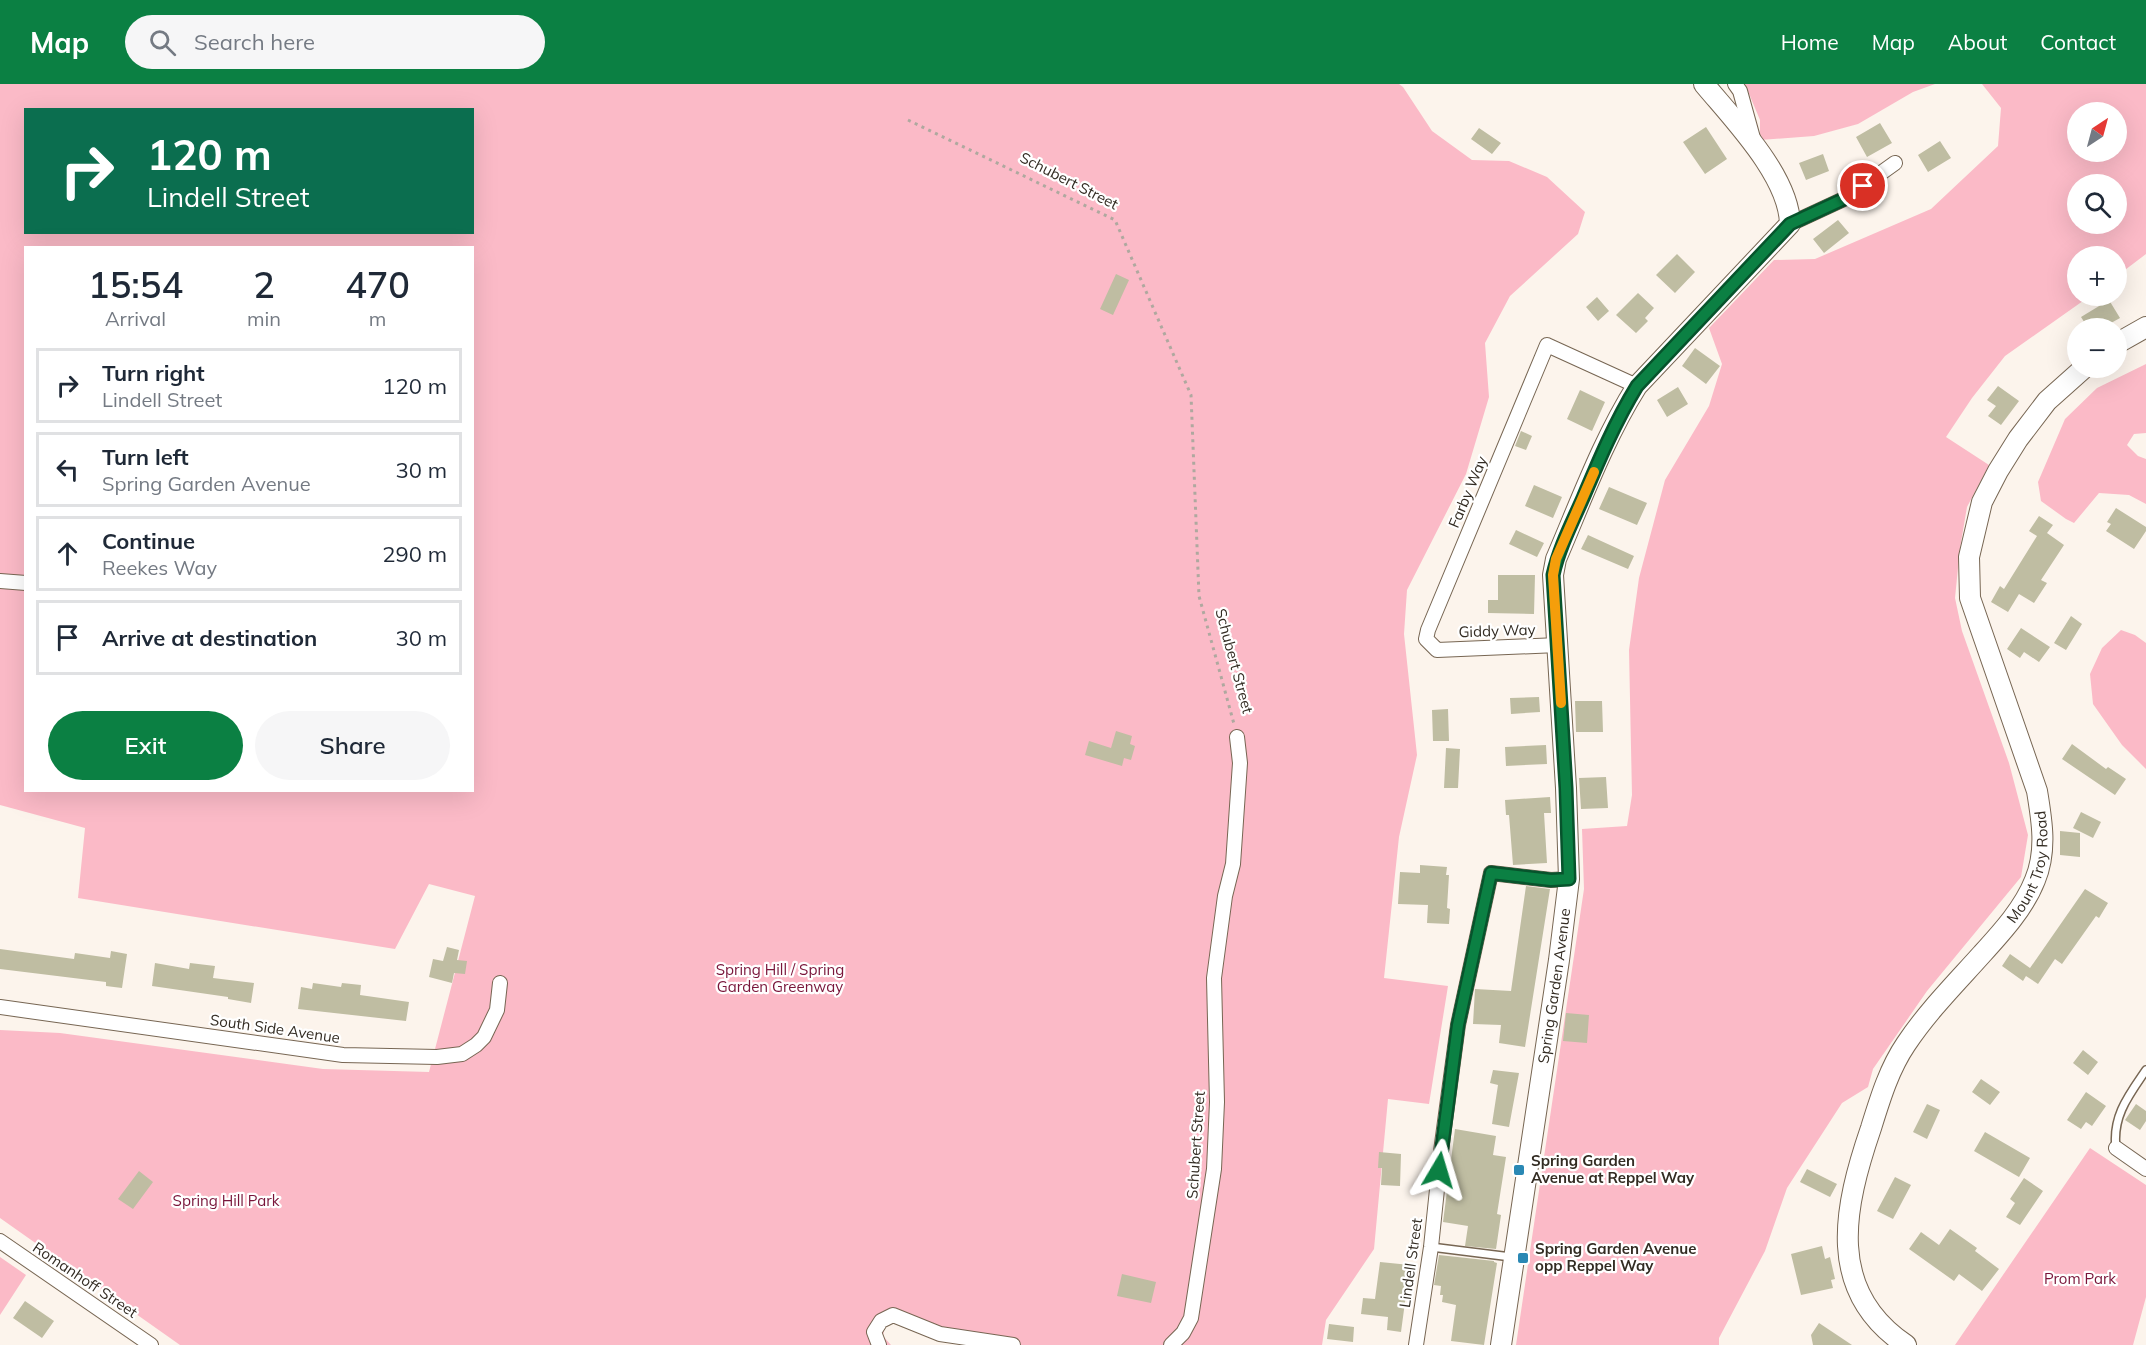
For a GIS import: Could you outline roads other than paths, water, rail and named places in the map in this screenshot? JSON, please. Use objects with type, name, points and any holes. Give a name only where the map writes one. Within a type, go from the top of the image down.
[{"type":"street","points":[[1704,84],[1768,164],[1790,210],[1790,224],[1846,198],[1895,163]]},
{"type":"street","points":[[1735,84],[1740,91],[1755,146]]},
{"type":"street","name":"Spring Garden Avenue","points":[[1502,1345],[1569,879],[1553,575],[1556,559],[1606,443],[1624,406],[1637,386],[1790,224]]},
{"type":"street","points":[[2127,338],[2146,327]]},
{"type":"street","name":"Farby Way","points":[[1437,650],[1426,639],[1428,630],[1547,345],[1637,386]]},
{"type":"street","name":"Mount Troy Road","points":[[1906,1345],[1892,1336],[1871,1311],[1857,1288],[1848,1260],[1849,1210],[1862,1154],[1890,1072],[1906,1045],[1937,1004],[2001,933],[2025,901],[2036,879],[2043,851],[2043,824],[2037,791],[1970,598],[1969,557],[1982,502],[2008,455],[2048,401],[2073,378]]},
{"type":"street","points":[[0,581],[24,583]]},
{"type":"street","name":"Giddy Way","points":[[1437,650],[1558,645]]},
{"type":"street","name":"Schubert Street","points":[[1170,1345],[1183,1333],[1191,1318],[1214,1168],[1217,1102],[1214,978],[1225,896],[1233,864],[1240,764],[1237,736]]},
{"type":"street","name":"Lindell Street","points":[[1416,1345],[1431,1247],[1458,1025],[1491,873],[1551,880],[1569,879]]},
{"type":"street","name":"South Side Avenue","points":[[0,1007],[344,1055],[437,1057],[462,1054],[484,1037],[497,1010],[500,983]]},
{"type":"street","points":[[2116,1148],[2146,1169]]},
{"type":"street","name":"Romanhoff Street","points":[[0,1242],[151,1345]]},
{"type":"street","points":[[879,1345],[874,1332],[881,1321],[893,1316],[940,1334],[1013,1345]]},
{"type":"lane","points":[[2116,1148],[2114,1135],[2122,1106],[2146,1070]]},
{"type":"lane","points":[[1431,1247],[1515,1258]]},
{"type":"place","name":"Spring Garden Avenue at Reppel Way","points":[[1519,1170]]},
{"type":"place","name":"Spring Garden Avenue opp Reppel Way","points":[[1523,1258]]},
{"type":"park label","name":"Spring Hill / Spring Garden Greenway","points":[[780,978]]},
{"type":"park label","name":"Spring Hill Park","points":[[226,1201]]},
{"type":"park label","name":"Prom Park","points":[[2080,1279]]}]
